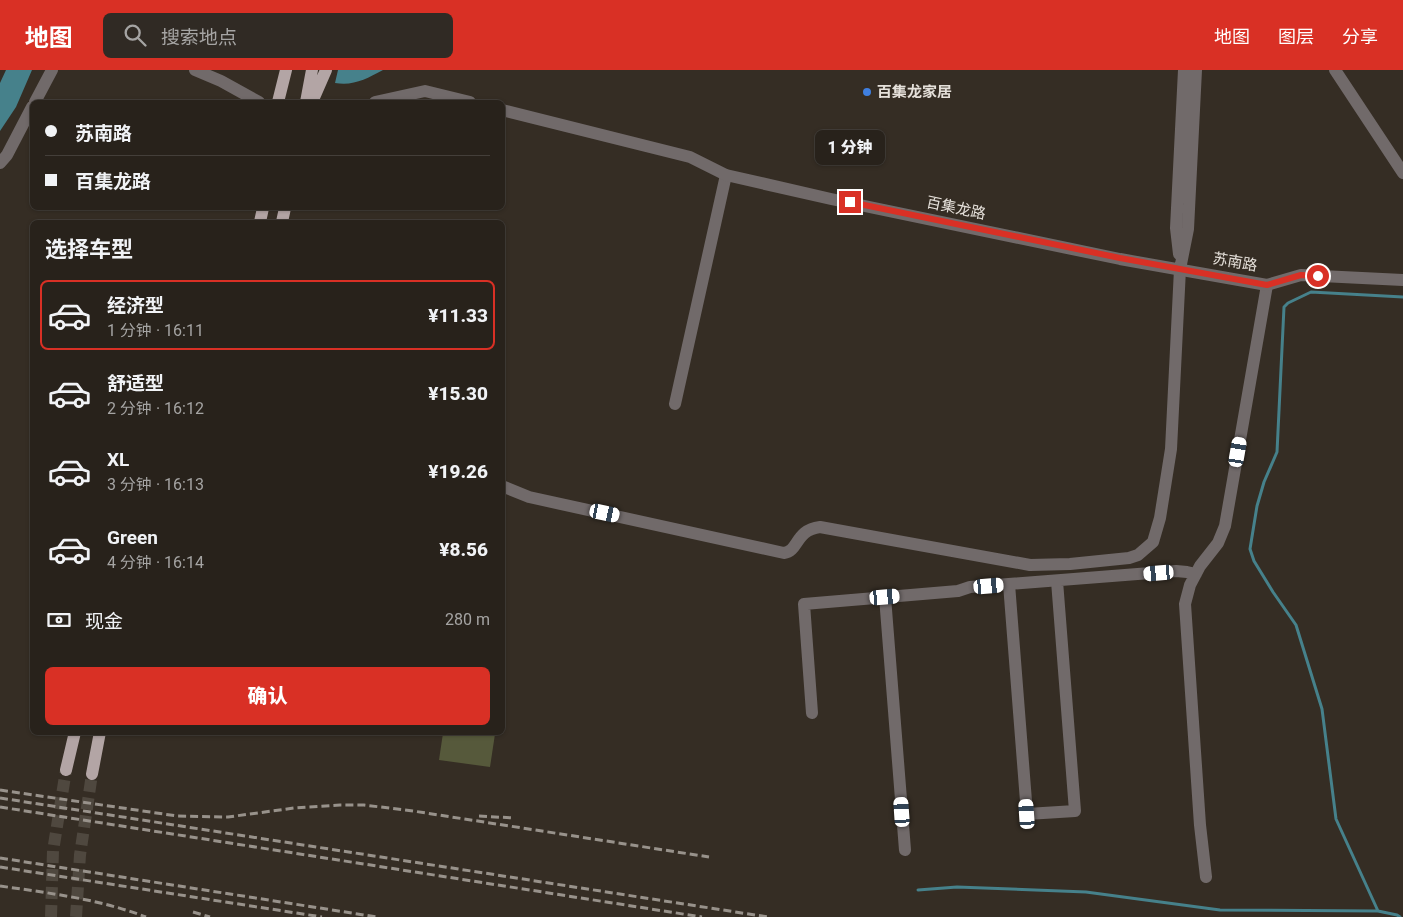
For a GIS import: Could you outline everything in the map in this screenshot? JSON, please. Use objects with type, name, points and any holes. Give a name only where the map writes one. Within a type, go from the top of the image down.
[{"type":"main road","points":[[276,70],[278,100]]},
{"type":"main road","points":[[278,100],[286,70]]},
{"type":"main road","points":[[306,100],[312,70]]},
{"type":"main road","points":[[313,100],[326,70]]},
{"type":"main road","points":[[66,770],[74,735]]},
{"type":"main road","points":[[92,774],[99,735]]},
{"type":"street","points":[[36,100],[52,70]]},
{"type":"street","points":[[195,70],[221,81],[255,100]]},
{"type":"street","points":[[505,487],[530,497],[784,553],[793,549],[806,530],[820,527],[1030,565],[1070,564],[1129,558],[1138,555],[1153,542],[1160,518],[1171,449],[1180,269],[1176,228],[1184,70]]},
{"type":"street","points":[[1180,269],[1188,229],[1196,70]]},
{"type":"street","points":[[1335,70],[1403,173]]},
{"type":"street","points":[[384,100],[425,91],[462,100]]},
{"type":"street","points":[[0,163],[7,155],[30,111]]},
{"type":"street","name":"百集龙路","points":[[505,111],[690,157],[726,175],[1110,257],[1180,269]]},
{"type":"street","points":[[675,404],[726,175]]},
{"type":"street","name":"苏南路","points":[[1180,269],[1267,285],[1301,275],[1403,280]]},
{"type":"street","points":[[1206,877],[1200,825],[1185,604],[1190,585],[1218,543],[1225,526],[1267,285]]},
{"type":"street","points":[[812,713],[804,604],[958,592],[970,587],[1009,584],[1176,572],[1196,574]]},
{"type":"street","points":[[1009,584],[1027,814],[1074,811],[1056,581]]},
{"type":"street","points":[[885,597],[905,850]]},
{"type":"green space","points":[[443,735],[495,735],[490,767],[439,760]]},
{"type":"water","points":[[6,70],[32,70],[16,107],[0,131],[0,83]]},
{"type":"water","points":[[338,70],[383,70],[360,81],[342,84],[335,83]]},
{"type":"waterway","points":[[1378,911],[1336,819],[1322,709],[1296,625],[1254,561],[1250,549],[1257,506],[1264,482],[1277,452],[1284,307],[1288,303],[1311,292],[1403,297]]},
{"type":"waterway","points":[[918,890],[957,887],[1086,892],[1220,910],[1378,911],[1400,917]]},
{"type":"tunnel","points":[[51,917],[53,851],[66,770]]},
{"type":"tunnel","points":[[76,917],[80,855],[92,774]]},
{"type":"railway","points":[[0,790],[177,816],[228,817],[294,808],[364,805],[709,857]]},
{"type":"railway","points":[[0,798],[768,917]]},
{"type":"railway","points":[[0,807],[702,917]]},
{"type":"railway","points":[[479,816],[514,818]]},
{"type":"railway","points":[[0,858],[377,917]]},
{"type":"railway","points":[[0,867],[322,917]]},
{"type":"railway","points":[[0,886],[92,901],[146,917]]},
{"type":"railway","points":[[193,912],[210,917]]},
{"type":"place","name":"百集龙家居","points":[[867,92]]},
{"type":"route","points":[[850,202],[1120,258],[1267,285],[1301,275],[1318,276]]}]
